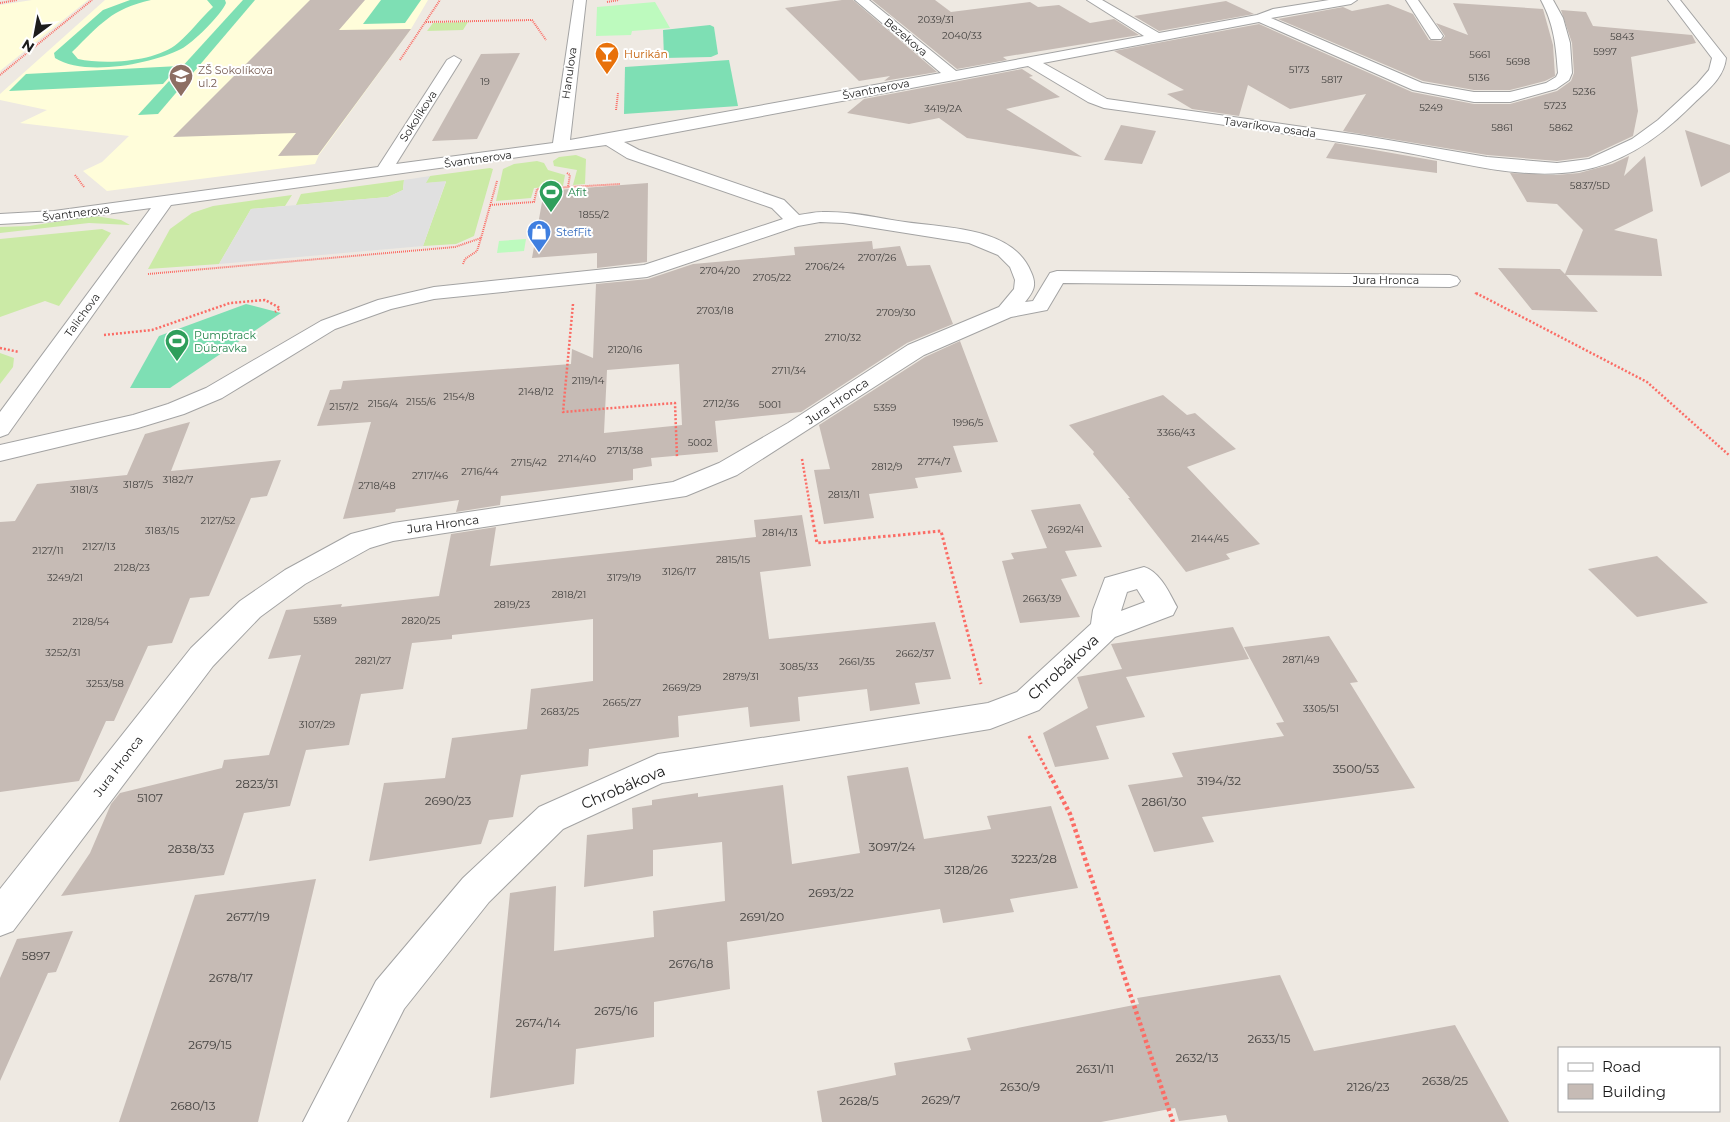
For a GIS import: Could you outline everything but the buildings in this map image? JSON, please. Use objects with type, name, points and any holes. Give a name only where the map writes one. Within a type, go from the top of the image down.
[{"type":"street","name":"Hanulova","points":[[561,147],[580,0]]},
{"type":"street","name":"Bezekova","points":[[862,0],[952,75]]},
{"type":"street","points":[[1092,0],[1156,37]]},
{"type":"street","points":[[1028,60],[1260,18],[1273,13],[1327,2],[1351,0]]},
{"type":"street","points":[[1412,0],[1436,36]]},
{"type":"street","points":[[1260,18],[1418,87],[1474,97],[1510,97],[1551,86],[1562,80],[1565,73],[1564,44],[1559,26],[1547,0]]},
{"type":"street","name":"Tavaríkova osada","points":[[1028,60],[1104,104],[1331,136],[1509,164],[1546,168],[1577,166],[1599,161],[1647,136],[1674,115],[1725,64],[1674,0]]},
{"type":"street","name":"Sokolíkova","points":[[384,172],[454,60]]},
{"type":"street","name":"Švantnerova","points":[[0,219],[54,216],[609,140],[1028,60]]},
{"type":"street","points":[[609,140],[633,154],[778,204],[795,221]]},
{"type":"street","name":"Talichova","points":[[0,429],[165,201]]},
{"type":"street","points":[[0,453],[138,421],[176,409],[214,393],[328,325],[385,304],[434,293],[647,271],[795,221],[820,217],[843,218],[982,241],[1005,251],[1019,265],[1025,280],[1024,290],[1012,305]]},
{"type":"street","name":"Jura Hronca","points":[[0,918],[202,657],[250,610],[323,560],[361,541],[393,532],[677,490],[695,484],[728,469],[796,428],[916,350],[1012,305],[1040,306],[1057,277],[1450,280]]},
{"type":"street","name":"Chrobákova","points":[[324,1122],[390,995],[476,890],[551,818],[658,769],[1001,712],[1028,701],[1105,630]]},
{"type":"path","points":[[0,3],[17,0]]},
{"type":"path","points":[[0,75],[92,0]]},
{"type":"path","points":[[400,60],[440,0]]},
{"type":"path","points":[[426,22],[532,20],[548,43]]},
{"type":"path","points":[[568,188],[570,175]]},
{"type":"path","points":[[143,274],[455,246],[481,238],[497,180]]},
{"type":"path","points":[[490,205],[534,202],[537,189],[620,184]]},
{"type":"path","points":[[1450,280],[1647,382],[1730,456]]},
{"type":"path","points":[[574,296],[563,412],[675,403],[677,460]]},
{"type":"path","points":[[99,335],[152,330],[230,303],[265,300],[280,308],[275,312]]},
{"type":"path","points":[[0,348],[28,354]]},
{"type":"path","points":[[801,450],[817,543],[941,531],[1001,712],[1070,814],[1173,1122]]},
{"type":"shaded area","points":[[32,0],[88,0],[0,71],[0,5]]},
{"type":"shaded area","name":"ZŠ Sokolíkova ul.2","points":[[105,0],[428,0],[411,29],[319,155],[315,164],[107,191],[83,171],[102,162],[129,136],[20,123],[47,110],[0,100],[0,94]]},
{"type":"shaded area","points":[[430,176],[426,183],[446,181],[423,246],[219,264],[251,209],[388,197],[403,190],[404,180]]},
{"type":"green space","points":[[130,0],[151,0],[126,8],[107,19],[72,52],[78,59],[116,62],[157,54],[178,43],[213,7],[207,0],[225,0],[226,3],[213,21],[186,46],[153,59],[118,66],[83,67],[68,64],[55,58],[54,53],[103,10]]},
{"type":"green space","points":[[243,0],[255,0],[158,114],[138,115]]},
{"type":"green space","points":[[381,0],[421,0],[405,23],[363,24]]},
{"type":"green space","points":[[655,2],[670,28],[632,31],[631,35],[596,36],[597,7]]},
{"type":"green space","points":[[468,22],[463,30],[427,31],[433,23]]},
{"type":"green space","points":[[710,25],[714,27],[718,54],[711,57],[664,58],[663,30]]},
{"type":"green space","points":[[729,60],[738,106],[624,114],[625,67]]},
{"type":"green space","points":[[179,66],[163,84],[9,91],[26,74]]},
{"type":"green space","points":[[576,155],[586,159],[585,184],[573,185],[577,170],[554,166],[553,161],[559,157]]},
{"type":"green space","points":[[537,161],[544,163],[548,170],[565,175],[563,186],[534,188],[531,198],[496,201],[503,169],[514,164]]},
{"type":"green space","points":[[493,169],[474,236],[456,244],[423,246],[446,182],[425,183],[430,176]]},
{"type":"green space","points":[[404,180],[403,190],[388,197],[296,205],[301,194]]},
{"type":"green space","points":[[292,195],[285,206],[251,209],[219,264],[148,269],[170,229],[192,213],[213,206]]},
{"type":"green space","points":[[95,216],[121,220],[130,225],[89,223],[0,233],[0,227],[29,226]]},
{"type":"green space","points":[[102,229],[111,233],[59,306],[45,301],[0,317],[0,239]]},
{"type":"green space","points":[[526,239],[524,251],[497,253],[499,241]]},
{"type":"green space","name":"Pumptrack Dúbravka","points":[[246,304],[281,313],[170,388],[130,388],[159,336]]},
{"type":"green space","points":[[0,353],[14,358],[13,367],[0,384]]},
{"type":"place","name":"Hurikán","points":[[607,75]]},
{"type":"place","name":"ZŠ Sokolíkova ul.2","points":[[181,97]]},
{"type":"place","name":"Afit","points":[[551,213]]},
{"type":"place","name":"StefFit","points":[[539,253]]},
{"type":"place","name":"Pumptrack Dúbravka","points":[[177,362]]}]
